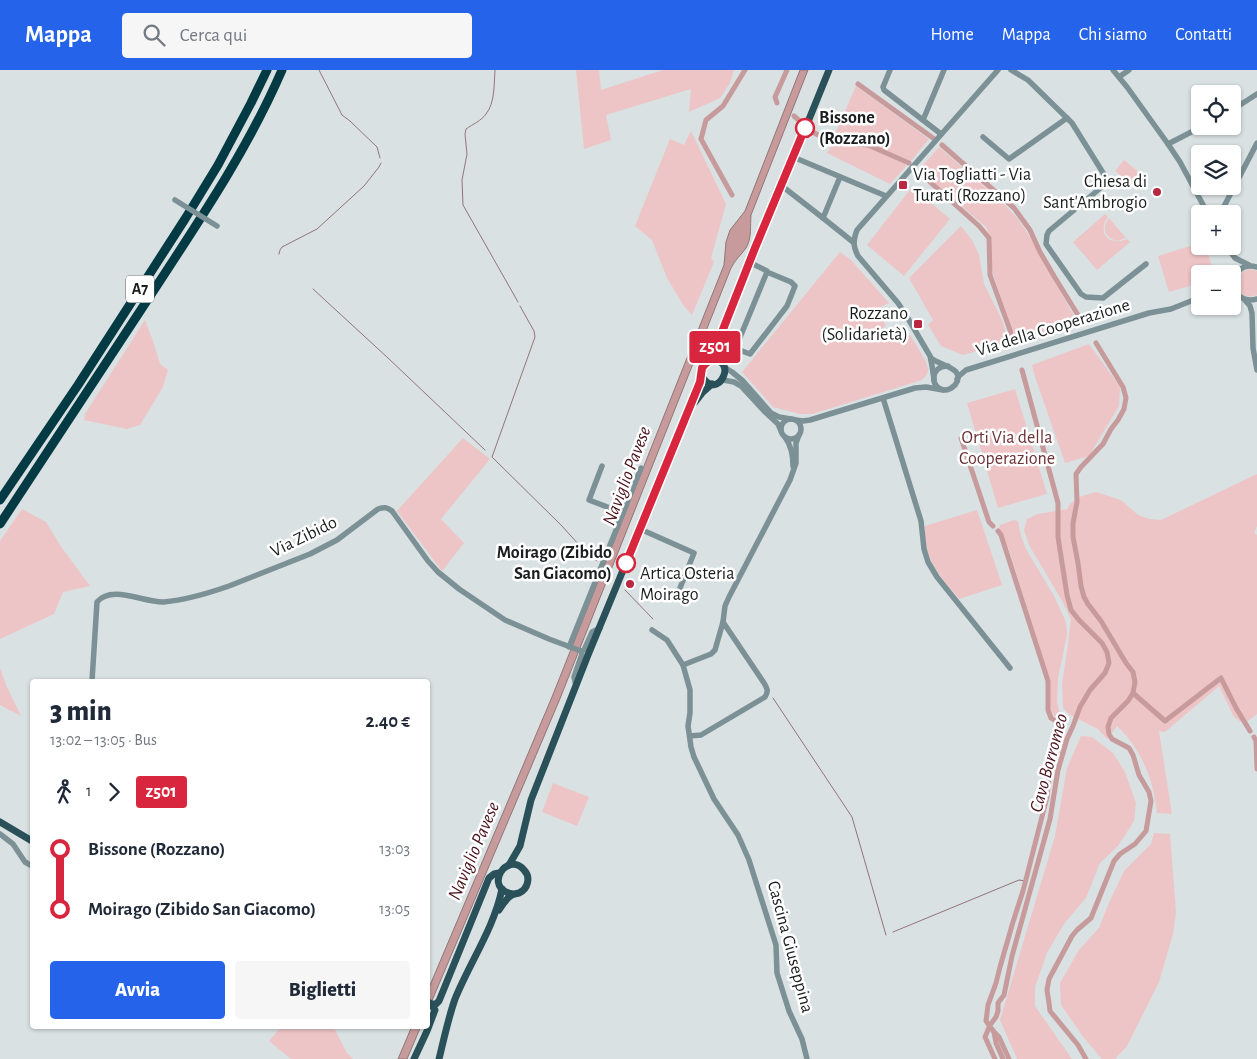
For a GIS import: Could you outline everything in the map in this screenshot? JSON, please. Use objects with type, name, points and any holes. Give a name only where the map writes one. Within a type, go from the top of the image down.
[{"type":"highway","name":"A7","points":[[0,500],[78,385],[185,219],[218,164],[251,103],[266,70]]},
{"type":"highway","name":"A7","points":[[0,524],[231,171],[282,70]]},
{"type":"main road","points":[[493,918],[508,897],[522,891],[527,884],[528,877],[522,867],[519,854],[531,800],[690,408],[702,376],[702,368],[709,361],[720,337],[828,70]]},
{"type":"main road","points":[[702,376],[705,381],[712,384],[717,384],[723,380],[725,375],[719,354],[720,337]]},
{"type":"main road","points":[[709,361],[716,360],[723,365]]},
{"type":"main road","points":[[690,408],[712,384]]},
{"type":"main road","points":[[0,822],[30,840]]},
{"type":"main road","points":[[509,865],[520,846]]},
{"type":"main road","points":[[513,894],[502,889],[498,882],[500,873],[504,867],[509,865],[515,864],[522,867]]},
{"type":"main road","points":[[430,1003],[438,1003],[439,1001],[489,878],[494,874],[500,873]]},
{"type":"main road","points":[[440,1059],[445,1032],[455,999],[498,907],[502,889]]},
{"type":"main road","points":[[430,1003],[435,1010],[430,1023]]},
{"type":"main road","points":[[414,1059],[428,1029]]},
{"type":"street","points":[[890,70],[883,88],[941,134]]},
{"type":"street","points":[[923,120],[944,70]]},
{"type":"street","points":[[853,245],[857,230],[998,70]]},
{"type":"street","points":[[1011,70],[1028,80],[1074,126],[1106,180],[1104,185],[1049,232],[1046,244],[1081,294],[1086,297],[1100,298],[1106,296],[1146,264]]},
{"type":"street","points":[[1113,70],[1168,144],[1203,205]]},
{"type":"street","points":[[1119,77],[1129,70]]},
{"type":"street","points":[[1241,104],[1257,94]]},
{"type":"street","points":[[983,137],[1009,159],[1067,118]]},
{"type":"street","points":[[1168,144],[1191,132]]},
{"type":"street","points":[[1225,205],[1257,144]]},
{"type":"street","points":[[793,157],[886,196]]},
{"type":"street","points":[[823,218],[840,177]]},
{"type":"street","points":[[723,365],[743,381],[771,413],[779,417],[803,421],[915,388],[926,387],[948,390],[955,385],[956,372],[950,367],[936,362],[930,356],[898,303],[862,261],[853,245],[823,218],[782,186]]},
{"type":"street","points":[[175,200],[217,226]]},
{"type":"street","points":[[1233,255],[1242,263],[1254,266]]},
{"type":"street","points":[[1235,258],[1236,265]]},
{"type":"street","points":[[749,262],[795,286],[787,306],[750,354],[736,347],[767,272]]},
{"type":"street","points":[[1241,270],[1254,266]]},
{"type":"street","points":[[1241,297],[1257,300],[1252,313]]},
{"type":"street","points":[[1241,297],[1250,306],[1252,313],[1257,370]]},
{"type":"street","name":"Via della Cooperazione","points":[[957,378],[966,370],[1149,314],[1169,305],[1191,300]]},
{"type":"street","points":[[930,356],[936,386],[943,390]]},
{"type":"street","points":[[915,388],[927,381],[942,367],[950,367]]},
{"type":"street","name":"Via della Cooperazione","points":[[950,367],[966,370]]},
{"type":"street","points":[[723,380],[737,383],[778,424],[788,442],[792,455],[793,473]]},
{"type":"street","points":[[883,398],[921,521],[924,549],[928,562],[937,577],[1010,668]]},
{"type":"street","points":[[794,419],[801,426],[800,434],[793,439],[789,439],[783,434],[781,427],[787,420],[794,419]]},
{"type":"street","points":[[683,665],[711,654],[715,650],[723,622],[725,606],[793,473],[797,461],[796,443],[800,434],[813,419]]},
{"type":"street","points":[[602,466],[589,500],[623,513]]},
{"type":"street","points":[[570,647],[641,468]]},
{"type":"street","name":"Via Zibido","points":[[92,679],[97,602],[101,597],[111,594],[161,602],[178,600],[222,589],[324,547],[337,540],[378,509],[383,508],[392,510],[428,561],[459,589],[505,620],[581,651]]},
{"type":"street","points":[[640,530],[694,553],[676,598]]},
{"type":"street","points":[[690,736],[701,735],[766,697],[767,694],[764,683],[723,622]]},
{"type":"street","points":[[576,686],[574,677],[582,654],[581,651],[584,650],[592,632],[600,628]]},
{"type":"street","name":"Cascina Giuseppina","points":[[652,630],[667,640],[683,665],[690,690],[691,700],[688,726],[694,757],[714,799],[738,836],[749,860],[776,945],[777,973],[789,1011],[802,1039],[808,1059]]},
{"type":"street","points":[[0,834],[14,844],[25,862],[30,865]]},
{"type":"green space","points":[[576,70],[599,70],[601,90],[663,70],[734,70],[730,83],[720,98],[689,112],[691,89],[606,115],[611,140],[584,149]]},
{"type":"green space","points":[[856,86],[929,139],[911,161],[868,143],[833,139]]},
{"type":"green space","points":[[691,131],[726,204],[711,258],[714,262],[692,315],[684,306],[667,278],[652,240],[635,226],[670,139],[684,145]]},
{"type":"green space","points":[[833,143],[868,147],[907,165],[890,184],[827,153]]},
{"type":"green space","points":[[939,147],[1003,203],[1018,219],[1032,240],[1079,325],[1017,344],[993,274],[991,239],[986,227],[919,170]]},
{"type":"green space","points":[[1124,160],[1146,178],[1137,189],[1115,171]]},
{"type":"green space","points":[[912,187],[950,219],[904,276],[867,245]]},
{"type":"green space","points":[[1105,214],[1108,217],[1104,228],[1104,233],[1107,237],[1115,241],[1127,239],[1130,242],[1097,270],[1073,242]]},
{"type":"green space","points":[[1109,218],[1126,238],[1117,241],[1107,235],[1105,225]]},
{"type":"green space","points":[[961,226],[972,240],[979,255],[984,284],[1002,320],[1009,342],[963,355],[941,346],[928,325],[933,320],[909,278]]},
{"type":"green space","points":[[1191,246],[1191,255],[1209,255],[1211,265],[1191,265],[1191,286],[1169,292],[1158,256]]},
{"type":"green space","points":[[840,252],[851,260],[889,303],[878,308],[886,326],[880,333],[884,335],[886,331],[896,326],[897,329],[904,327],[925,360],[928,369],[927,374],[922,380],[812,414],[800,414],[773,407],[742,372]]},
{"type":"green space","points":[[1250,269],[1257,271],[1257,295],[1250,296],[1241,293],[1241,274]]},
{"type":"green space","points":[[145,320],[160,364],[168,370],[163,387],[140,425],[127,429],[84,420],[85,414]]},
{"type":"green space","points":[[1089,344],[1120,387],[1119,406],[1089,456],[1065,463],[1032,365]]},
{"type":"green space","name":"Orti Via della Cooperazione","points":[[1015,389],[1047,494],[998,508],[967,403]]},
{"type":"green space","points":[[463,438],[490,459],[441,519],[464,543],[442,571],[397,511]]},
{"type":"green space","points":[[1257,474],[1257,526],[1254,533],[1257,535],[1257,714],[1244,724],[1234,717],[1219,686],[1165,732],[1159,731],[1172,814],[1157,813],[1153,789],[1145,766],[1133,744],[1117,726],[1107,739],[1098,729],[1070,715],[1063,708],[1062,684],[1071,619],[1029,545],[1024,530],[1027,519],[1038,514],[1067,509],[1079,497],[1096,492],[1121,500],[1138,515],[1149,519],[1161,520]]},
{"type":"green space","points":[[22,509],[46,522],[62,548],[90,586],[63,592],[54,614],[0,639],[0,541]]},
{"type":"green space","points":[[977,510],[1002,585],[959,599],[932,563],[926,546],[925,526]]},
{"type":"green space","points":[[1014,520],[1018,521],[1026,549],[1054,596],[1066,622],[1067,635],[1058,678],[1057,702],[1060,715],[1069,723],[1056,718],[1051,709],[1046,669],[1009,550],[999,528],[1000,525]]},
{"type":"green space","points":[[0,668],[6,685],[21,716],[0,705]]},
{"type":"green space","points":[[1081,736],[1092,737],[1113,753],[1125,772],[1136,803],[1134,821],[1118,846],[1100,863],[1086,898],[1064,924],[1047,953],[1035,987],[1035,1006],[1072,1059],[1017,1059],[1000,1020],[1055,836],[1067,768]]},
{"type":"green space","points":[[553,783],[589,797],[577,826],[542,812]]},
{"type":"green space","points":[[1154,833],[1170,834],[1176,912],[1173,934],[1159,982],[1127,1046],[1115,1059],[1102,1059],[1084,1038],[1061,1005],[1060,983],[1079,950],[1099,928],[1124,871],[1151,844]]},
{"type":"green space","points":[[279,1029],[335,1029],[347,1053],[353,1059],[291,1059],[269,1041]]},
{"type":"shaded area","points":[[800,70],[808,70],[751,215],[748,244],[731,268],[559,701],[430,1005],[430,985],[552,697],[724,265],[726,242],[730,230],[745,211]]},
{"type":"shaded area","points":[[411,1029],[420,1029],[407,1059],[398,1059]]},
{"type":"waterway","points":[[319,70],[342,115],[377,147],[380,158]]},
{"type":"waterway","points":[[495,70],[494,93],[489,110],[482,119],[466,129],[467,154],[462,180],[463,205],[518,302]]},
{"type":"waterway","points":[[732,195],[701,139],[706,120],[723,106],[745,70]]},
{"type":"waterway","name":"Cavo Borromeo","points":[[777,103],[775,97],[787,70]]},
{"type":"waterway","points":[[858,84],[933,138]]},
{"type":"waterway","name":"Cavo Borromeo","points":[[794,116],[802,123]]},
{"type":"waterway","name":"Cavo Borromeo","points":[[809,130],[831,142],[868,145],[909,163]]},
{"type":"waterway","points":[[942,145],[1014,208],[1030,230],[1040,252],[1081,320]]},
{"type":"waterway","points":[[279,254],[282,247],[317,229],[364,186],[381,163]]},
{"type":"waterway","name":"Cavo Borromeo","points":[[919,172],[979,226],[989,238],[990,275],[1010,330],[1012,341]]},
{"type":"waterway","points":[[313,289],[485,450]]},
{"type":"waterway","points":[[520,306],[534,331],[535,337],[492,457],[597,561]]},
{"type":"waterway","points":[[1086,1059],[1078,1045],[1050,1011],[1047,990],[1049,979],[1072,936],[1091,918],[1114,861],[1120,854],[1135,844],[1146,831],[1151,801],[1149,792],[1139,775],[1129,748],[1112,739],[1109,734],[1108,727],[1111,718],[1128,701],[1133,693],[1135,682],[1133,672],[1084,597],[1073,537],[1073,523],[1077,502],[1076,474],[1103,444],[1124,409],[1126,398],[1123,387],[1096,343]]},
{"type":"waterway","name":"Cavo Borromeo","points":[[995,1059],[985,1037],[996,1017],[998,1003],[1004,995],[1012,956],[1050,819],[1058,770],[1067,739],[1080,707],[1090,690],[1105,673],[1109,663],[1107,652],[1102,643],[1071,610],[1058,537],[1058,503],[1022,370]]},
{"type":"waterway","points":[[961,438],[989,522],[993,526]]},
{"type":"waterway","points":[[998,531],[1001,535],[1048,681],[1048,710],[1051,718],[1062,725],[1050,767],[1047,797],[1023,891],[988,1005],[986,1021],[994,1032],[996,1043],[1003,1059]]},
{"type":"waterway","points":[[625,590],[653,619]]},
{"type":"waterway","points":[[1133,693],[1165,721],[1221,678],[1250,731]]},
{"type":"waterway","points":[[773,698],[852,817],[886,935]]},
{"type":"waterway","points":[[1254,737],[1256,741],[1257,769]]},
{"type":"waterway","points":[[893,932],[1019,880],[1026,881]]},
{"type":"waterway","points":[[994,1032],[999,1037],[1009,1059]]},
{"type":"bus line","name":"z501","points":[[626,563],[690,408],[702,376],[702,368],[709,361],[720,337],[805,128]]},
{"type":"place","name":"Bissone (Rozzano)","points":[[805,128]]},
{"type":"place","name":"Via Togliatti - Via Turati (Rozzano)","points":[[903,185]]},
{"type":"place","name":"Chiesa di Sant'Ambrogio","points":[[1157,192]]},
{"type":"place","name":"Rozzano (Solidarietà)","points":[[918,324]]},
{"type":"place","name":"Moirago (Zibido San Giacomo)","points":[[626,563]]},
{"type":"place","name":"Artica Osteria Moirago","points":[[630,584]]},
{"type":"water label","name":"Naviglio Pavese","points":[[627,476]]},
{"type":"water label","name":"Naviglio Pavese","points":[[474,851]]}]
